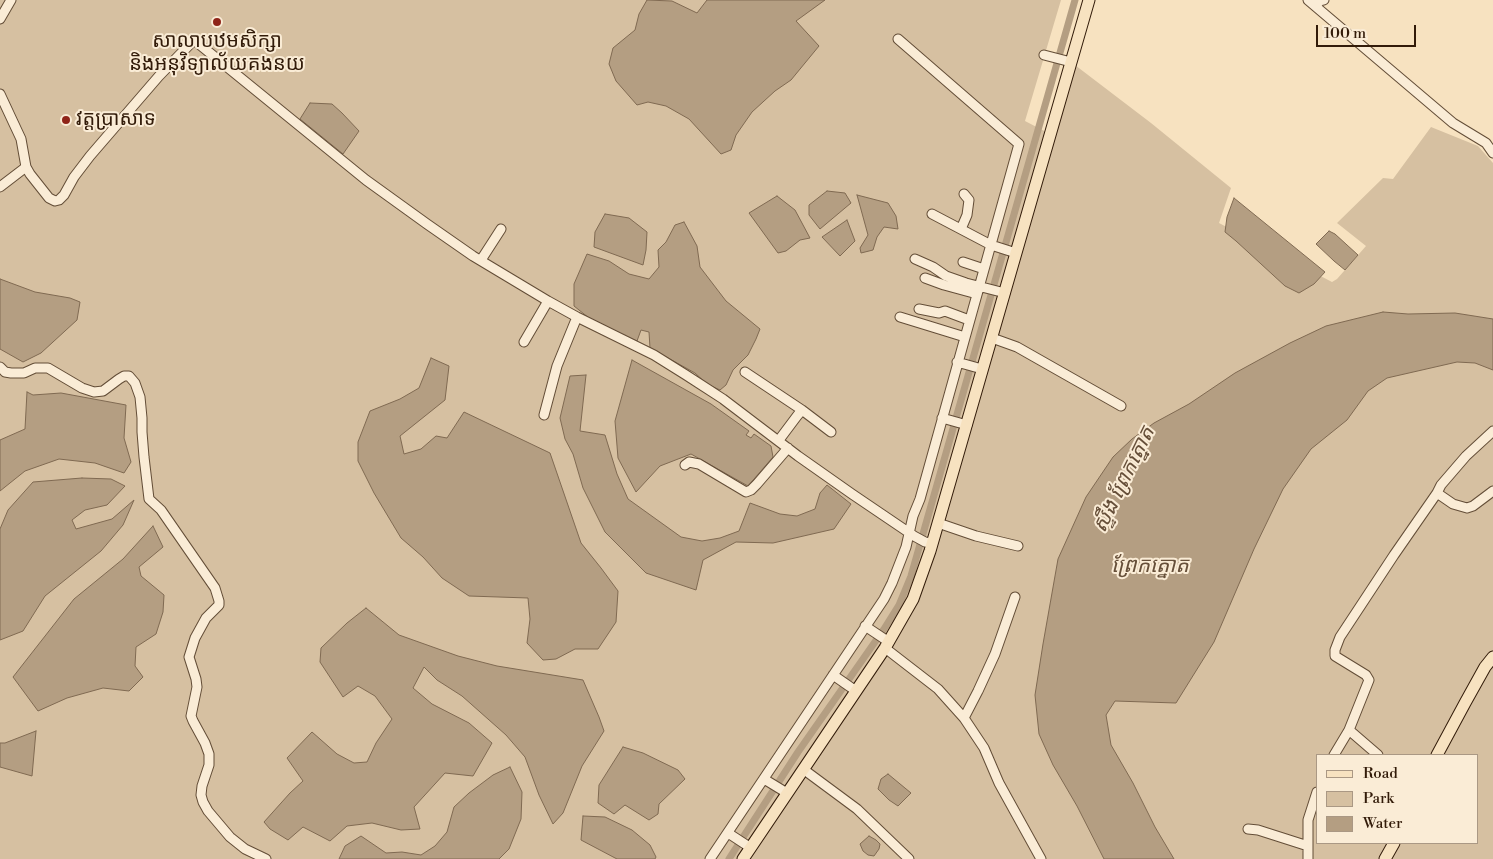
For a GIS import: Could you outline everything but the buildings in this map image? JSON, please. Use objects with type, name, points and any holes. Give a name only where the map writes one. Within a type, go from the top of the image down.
[{"type":"main road","points":[[743,859],[746,845],[787,793],[853,689],[887,645],[913,599],[967,425],[978,368],[992,338],[1000,292],[1067,62],[1089,0]]},
{"type":"main road","points":[[1438,754],[1493,657]]},
{"type":"main road","points":[[1386,859],[1394,844]]},
{"type":"street","points":[[0,19],[12,0]]},
{"type":"street","points":[[1311,3],[1324,0]]},
{"type":"street","points":[[1311,3],[1453,122],[1486,143],[1493,152]]},
{"type":"street","points":[[710,859],[730,835],[764,779],[836,677],[892,583],[912,534],[942,418],[960,363],[969,320],[993,245],[1018,144],[898,39]]},
{"type":"street","points":[[0,94],[21,139],[26,166],[30,174],[49,198],[55,201],[62,198],[74,177],[90,156],[159,76],[194,40],[366,180],[427,224],[548,301],[654,355],[722,399],[788,448],[912,534],[929,543]]},
{"type":"street","points":[[1048,57],[1067,62]]},
{"type":"street","points":[[0,187],[26,166]]},
{"type":"street","points":[[961,229],[967,215],[970,200],[964,194]]},
{"type":"street","points":[[932,214],[993,245],[1012,251]]},
{"type":"street","points":[[481,260],[500,229]]},
{"type":"street","points":[[915,259],[933,267],[946,276],[980,290]]},
{"type":"street","points":[[963,262],[984,269]]},
{"type":"street","points":[[925,278],[944,285],[1000,292]]},
{"type":"street","points":[[524,342],[548,301]]},
{"type":"street","points":[[919,309],[939,313],[945,311],[969,320]]},
{"type":"street","points":[[544,415],[558,366],[577,317]]},
{"type":"street","points":[[900,317],[965,337]]},
{"type":"street","points":[[992,338],[1017,347],[1121,406]]},
{"type":"street","points":[[960,363],[978,368]]},
{"type":"street","points":[[0,367],[5,372],[11,374],[24,373],[35,368],[48,368],[82,388],[94,392],[103,391],[118,378],[124,376],[129,376],[135,383],[140,397],[149,499],[161,510],[215,588],[219,601],[219,605],[206,618],[197,633],[190,649],[189,657],[197,687],[191,716],[192,721],[209,754],[209,765],[201,795],[208,811],[230,837],[245,849],[266,859]]},
{"type":"street","points":[[745,372],[831,432]]},
{"type":"street","points":[[778,440],[802,410]]},
{"type":"street","points":[[942,418],[967,425]]},
{"type":"street","points":[[1335,754],[1349,730],[1369,680],[1366,674],[1335,656],[1335,650],[1340,637],[1441,485],[1466,456],[1493,431]]},
{"type":"street","points":[[685,465],[689,462],[699,464],[746,492],[752,490],[788,448]]},
{"type":"street","points":[[1437,493],[1453,504],[1467,508],[1473,506],[1493,491]]},
{"type":"street","points":[[938,523],[976,536],[1018,546]]},
{"type":"street","points":[[964,718],[995,654],[1015,597]]},
{"type":"street","points":[[865,626],[938,689],[964,718],[984,748],[999,783],[1041,859]]},
{"type":"street","points":[[836,677],[853,689]]},
{"type":"street","points":[[1349,730],[1377,754]]},
{"type":"street","points":[[803,769],[857,809],[909,859]]},
{"type":"street","points":[[764,779],[787,793]]},
{"type":"street","points":[[1308,859],[1308,820],[1316,795]]},
{"type":"street","points":[[1248,829],[1258,830],[1308,846]]},
{"type":"street","points":[[730,835],[746,845]]},
{"type":"green space","points":[[0,0],[1061,0],[1025,121],[1050,134],[1071,62],[1151,123],[1231,188],[1219,223],[1332,282],[1337,279],[1366,246],[1337,223],[1383,178],[1393,179],[1431,127],[1478,146],[1493,163],[1493,319],[1392,314],[1493,367],[1493,859],[0,859]]},
{"type":"water","points":[[647,0],[672,1],[697,13],[707,0],[825,0],[796,21],[819,46],[791,80],[775,91],[752,112],[736,135],[731,150],[721,154],[689,119],[666,106],[648,102],[637,105],[616,81],[609,64],[613,48],[635,30],[639,14]]},
{"type":"water","points":[[310,103],[332,104],[359,131],[343,154],[300,119]]},
{"type":"water","points":[[827,191],[845,193],[851,203],[820,229],[809,215],[809,205]]},
{"type":"water","points":[[857,195],[888,203],[896,216],[898,229],[884,227],[877,237],[873,250],[861,253],[860,248],[868,235]]},
{"type":"water","points":[[777,196],[795,210],[810,238],[800,240],[786,251],[778,253],[749,213]]},
{"type":"water","points":[[1234,198],[1325,272],[1314,284],[1299,293],[1285,286],[1225,232],[1227,217]]},
{"type":"water","points":[[605,214],[629,218],[647,232],[643,265],[594,247],[595,232]]},
{"type":"water","points":[[847,220],[855,241],[840,256],[822,237]]},
{"type":"water","points":[[684,222],[697,246],[700,267],[726,301],[760,329],[748,355],[733,370],[726,385],[720,390],[707,384],[695,373],[650,348],[649,332],[641,330],[637,341],[618,334],[589,318],[574,306],[574,284],[587,254],[609,261],[629,274],[649,279],[659,267],[658,250],[666,242],[675,225]]},
{"type":"water","points":[[1329,231],[1335,234],[1358,255],[1345,270],[1316,244]]},
{"type":"water","points":[[0,279],[35,292],[70,298],[80,302],[77,320],[41,353],[23,362],[0,349]]},
{"type":"water","name":"ព្រែកត្នោត","points":[[1383,312],[1408,314],[1455,313],[1493,319],[1493,370],[1475,363],[1457,362],[1387,378],[1368,391],[1347,420],[1311,449],[1283,489],[1254,549],[1214,642],[1176,703],[1115,701],[1106,715],[1111,745],[1174,859],[1104,859],[1077,806],[1053,765],[1039,734],[1035,695],[1058,559],[1086,497],[1113,457],[1132,439],[1154,423],[1189,404],[1235,373],[1290,343],[1326,326]]},
{"type":"water","points":[[431,358],[449,366],[445,400],[400,436],[404,454],[421,449],[436,436],[447,438],[464,412],[550,453],[581,543],[618,591],[616,622],[598,649],[575,649],[556,659],[543,660],[527,643],[530,619],[528,598],[469,596],[442,578],[423,557],[401,538],[374,493],[358,461],[358,442],[370,411],[400,399],[419,388]]},
{"type":"water","points":[[632,360],[711,404],[749,431],[746,435],[751,438],[754,434],[771,446],[773,457],[748,486],[691,454],[660,466],[636,492],[618,458],[615,421]]},
{"type":"water","points":[[586,375],[580,431],[605,435],[617,474],[628,499],[681,537],[702,541],[720,538],[739,531],[750,503],[780,514],[797,516],[815,509],[820,493],[827,485],[851,504],[834,529],[773,543],[736,542],[703,560],[696,590],[646,573],[605,532],[583,488],[573,454],[565,439],[560,418],[570,376]]},
{"type":"water","points":[[27,392],[33,395],[61,393],[126,405],[124,438],[131,462],[124,473],[95,463],[59,459],[25,471],[0,491],[0,440],[25,429]]},
{"type":"water","points":[[82,478],[111,479],[125,486],[107,505],[85,510],[72,520],[76,529],[112,519],[134,500],[123,525],[101,551],[45,596],[23,631],[0,640],[0,529],[8,510],[33,482]]},
{"type":"water","points":[[153,526],[163,547],[139,567],[141,576],[164,595],[163,612],[156,634],[136,647],[135,666],[143,677],[129,691],[103,688],[67,698],[38,711],[13,677],[74,599],[123,559]]},
{"type":"water","points":[[366,608],[399,635],[458,656],[497,666],[583,680],[604,731],[582,766],[563,813],[553,824],[539,795],[525,757],[506,735],[462,696],[437,680],[424,667],[413,688],[432,704],[469,723],[492,743],[473,776],[445,773],[414,807],[420,829],[401,830],[372,823],[347,826],[330,841],[303,827],[288,840],[270,829],[264,822],[303,781],[287,758],[312,732],[337,754],[354,763],[367,762],[376,743],[392,719],[375,696],[358,686],[343,697],[320,662],[321,648]]},
{"type":"water","points":[[36,731],[32,776],[0,767],[0,743],[5,743]]},
{"type":"water","points":[[623,747],[643,753],[678,770],[685,779],[659,804],[658,814],[649,820],[625,805],[614,814],[598,803],[599,785]]},
{"type":"water","points":[[510,767],[522,792],[521,819],[509,849],[499,859],[339,859],[345,846],[361,836],[386,853],[402,852],[421,855],[435,846],[447,832],[454,807],[493,775]]},
{"type":"water","points":[[888,774],[911,793],[898,806],[878,789],[881,779]]},
{"type":"water","points":[[583,816],[605,817],[632,830],[650,845],[656,857],[655,859],[617,859],[581,840]]},
{"type":"water","points":[[869,836],[880,844],[874,856],[868,855],[863,851],[860,844]]},
{"type":"waterway","points":[[729,859],[798,752],[884,629],[899,605],[911,576],[1075,0]]},
{"type":"place","name":"សាលាបឋមសិក្សា និងអនុវិទ្យាល័យគងនយ","points":[[217,22]]},
{"type":"place","name":"វត្តប្រាសាទ","points":[[66,120]]},
{"type":"water label","name":"ស្ទឹង ព្រែកត្នោត","points":[[1125,480]]}]
